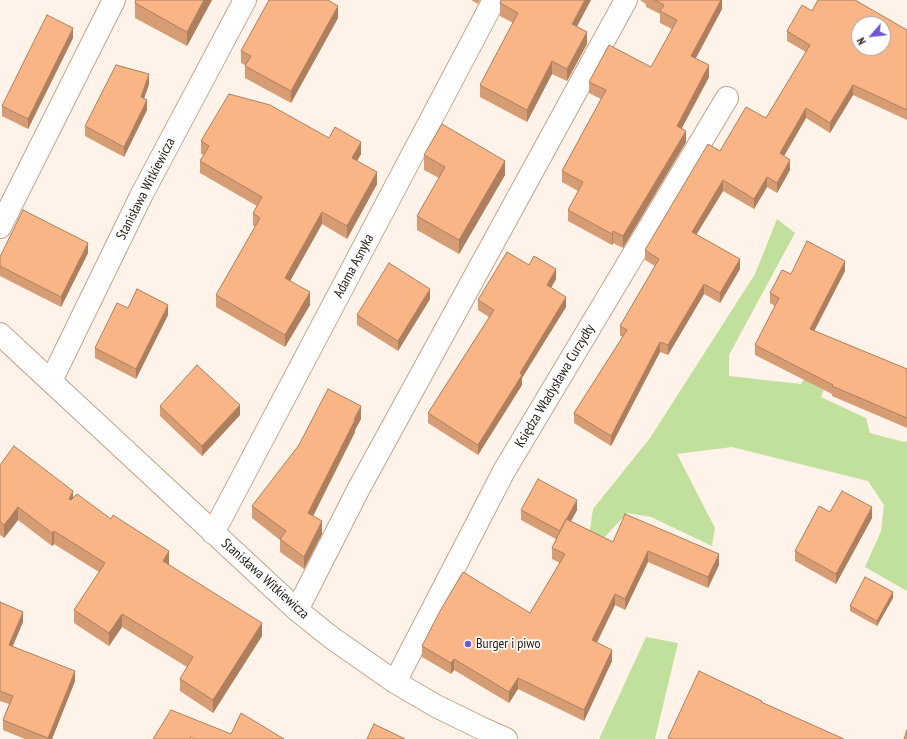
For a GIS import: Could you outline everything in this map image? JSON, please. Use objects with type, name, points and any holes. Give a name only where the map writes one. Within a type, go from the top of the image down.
[{"type":"street","points":[[0,227],[114,0]]},
{"type":"street","name":"Stanisława Witkiewicza","points":[[51,381],[141,196],[245,0]]},
{"type":"street","name":"Adama Asnyka","points":[[213,533],[494,0]]},
{"type":"street","points":[[297,610],[358,490],[626,0]]},
{"type":"street","name":"Księdza Władysława Curzydły","points":[[395,682],[504,471],[727,98]]},
{"type":"street","name":"Stanisława Witkiewicza","points":[[0,334],[297,610],[332,638],[395,682],[443,709],[506,739]]},
{"type":"green space","points":[[777,219],[795,233],[729,355],[729,376],[801,384],[817,360],[833,366],[821,397],[866,418],[870,433],[904,442],[907,441],[907,591],[865,567],[881,531],[884,505],[868,481],[732,447],[677,454],[715,528],[712,546],[651,517],[627,513],[603,539],[589,536],[593,509],[650,438],[755,274]]},
{"type":"green space","points":[[646,637],[678,643],[655,739],[599,739]]},
{"type":"building","points":[[136,0],[204,0],[187,32],[135,3]]},
{"type":"building","points":[[269,0],[328,0],[338,6],[291,91],[245,66],[251,56],[241,51]]},
{"type":"building","points":[[501,0],[585,0],[572,24],[587,32],[567,69],[552,61],[527,110],[480,85],[518,13],[500,3]]},
{"type":"building","points":[[655,0],[721,0],[691,56],[709,65],[677,126],[686,131],[623,236],[613,231],[612,234],[568,210],[583,182],[562,171],[606,90],[589,82],[609,45],[651,67],[677,20],[660,11],[664,5]]},
{"type":"building","points":[[818,0],[855,0],[883,16],[851,16],[851,56],[891,56],[891,21],[907,30],[907,110],[853,85],[830,123],[806,108],[780,153],[790,160],[777,183],[767,177],[754,199],[723,180],[692,232],[740,259],[720,293],[704,284],[668,345],[660,342],[611,436],[574,413],[627,330],[620,326],[659,259],[645,250],[708,144],[720,151],[746,107],[766,118],[810,45],[787,31],[802,5],[812,11]]},
{"type":"building","points":[[47,15],[73,28],[28,119],[2,106]]},
{"type":"building","points":[[116,65],[149,74],[141,97],[147,100],[124,147],[85,126]]},
{"type":"building","points":[[229,94],[270,105],[329,138],[335,127],[361,142],[352,158],[377,172],[347,226],[322,212],[285,278],[310,292],[285,335],[216,295],[260,218],[253,213],[262,197],[200,161],[209,146],[201,141]]},
{"type":"building","points":[[442,124],[505,161],[459,240],[417,216],[445,167],[424,155]]},
{"type":"building","points":[[23,210],[88,243],[61,297],[0,266],[0,257]]},
{"type":"building","points":[[807,241],[845,261],[810,329],[907,369],[907,418],[832,386],[833,385],[755,345],[779,298],[770,293],[782,270],[791,274]]},
{"type":"building","points":[[507,252],[529,265],[534,256],[556,269],[547,285],[566,297],[520,373],[522,375],[478,445],[428,413],[494,310],[478,300]]},
{"type":"building","points":[[389,263],[430,289],[398,341],[357,315]]},
{"type":"building","points":[[137,289],[168,305],[136,369],[95,348],[117,303],[128,308]]},
{"type":"building","points":[[197,365],[240,405],[202,446],[160,406]]},
{"type":"building","points":[[328,389],[361,406],[308,513],[322,521],[304,557],[280,539],[286,531],[252,506],[299,445]]},
{"type":"building","points":[[14,446],[73,491],[69,499],[71,500],[77,494],[111,519],[113,515],[169,551],[163,561],[262,623],[213,700],[180,679],[193,657],[122,614],[109,633],[74,610],[105,563],[54,531],[52,533],[18,507],[4,525],[0,522],[0,465]]},
{"type":"building","points":[[538,479],[577,500],[560,531],[521,510]]},
{"type":"building","points":[[842,491],[872,507],[836,574],[795,551],[819,506],[830,512]]},
{"type":"building","points":[[625,514],[719,554],[708,577],[648,551],[625,599],[615,594],[592,640],[612,650],[584,710],[518,678],[509,692],[454,659],[451,663],[422,646],[440,611],[463,572],[530,613],[565,554],[552,548],[566,519],[613,542]]},
{"type":"building","points":[[865,577],[893,592],[877,621],[850,606]]},
{"type":"building","points":[[0,602],[23,612],[9,645],[75,671],[48,738],[3,720],[13,696],[0,691]]},
{"type":"building","points":[[699,671],[762,701],[761,702],[844,739],[668,738]]},
{"type":"building","points":[[171,710],[231,734],[241,713],[284,739],[194,739],[191,737],[190,739],[153,739]]},
{"type":"building","points":[[374,724],[405,739],[367,739]]},
{"type":"building","points":[[907,730],[907,739],[904,739]]},
{"type":"place","name":"Burger i piwo","points":[[468,644]]}]
